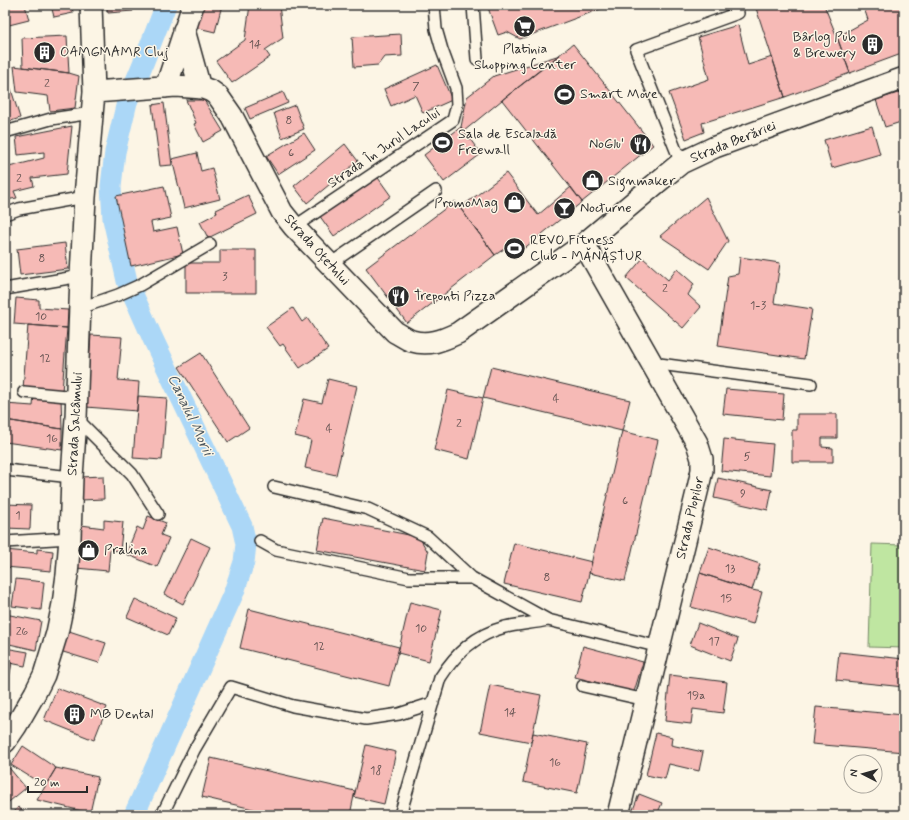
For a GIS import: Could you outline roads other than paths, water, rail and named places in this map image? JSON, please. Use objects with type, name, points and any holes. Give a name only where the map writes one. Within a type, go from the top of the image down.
[{"type":"street","name":"Strada Salcâmului","points":[[5,742],[16,726],[44,675],[51,656],[63,604],[67,575],[76,418],[85,197],[94,92],[91,5]]},
{"type":"street","points":[[157,88],[184,30],[192,5]]},
{"type":"street","points":[[184,30],[200,88]]},
{"type":"street","name":"Strada Berăriei","points":[[412,341],[425,343],[435,342],[458,333],[584,244],[682,162],[715,147],[904,78]]},
{"type":"street","name":"Strada Oțetului","points":[[94,92],[176,86],[200,88],[211,91],[218,96],[232,116],[282,212],[294,227],[395,332],[412,341]]},
{"type":"street","name":"Strada Plopilor","points":[[584,244],[697,443],[702,459],[702,470],[698,488],[618,815]]},
{"type":"lane","name":"Strada În Jurul Lacului","points":[[294,227],[453,120],[457,105],[456,88],[442,50],[436,28],[434,5]]},
{"type":"lane","points":[[473,5],[477,59]]},
{"type":"lane","points":[[682,162],[636,50],[738,13],[736,5]]},
{"type":"lane","points":[[5,132],[51,119],[92,113]]},
{"type":"lane","points":[[330,264],[436,191]]},
{"type":"lane","points":[[5,214],[19,209],[85,197]]},
{"type":"lane","points":[[80,308],[140,285],[210,244]]},
{"type":"lane","points":[[5,289],[81,276]]},
{"type":"lane","points":[[652,363],[811,384]]},
{"type":"lane","points":[[24,392],[76,397]]},
{"type":"lane","points":[[76,418],[132,474],[158,514]]},
{"type":"lane","points":[[5,470],[72,477]]},
{"type":"lane","points":[[274,487],[368,508],[428,537],[472,578],[548,620],[660,647]]},
{"type":"lane","points":[[5,542],[70,538]]},
{"type":"lane","points":[[260,541],[276,550],[409,578],[472,578]]},
{"type":"lane","points":[[400,815],[440,678],[450,663],[465,648],[485,634],[505,627],[548,620]]},
{"type":"lane","points":[[583,686],[646,700]]},
{"type":"lane","points":[[162,815],[194,750],[231,687],[293,706],[366,719],[399,714],[433,703]]},
{"type":"waterway","name":"Canalul Morii","points":[[134,815],[234,592],[244,562],[246,544],[242,526],[127,281],[113,219],[111,186],[115,152],[127,102],[166,5]]},
{"type":"place","name":"Platinia Shopping Center","points":[[525,27]]},
{"type":"place","name":"Bârlog Pub & Brewery","points":[[872,45]]},
{"type":"place","name":"OAMGMAMR Cluj","points":[[45,52]]},
{"type":"place","name":"Smart Move","points":[[564,94]]},
{"type":"place","name":"Sala de Escaladă Freewall","points":[[442,142]]},
{"type":"place","name":"NoGlu'","points":[[640,144]]},
{"type":"place","name":"Signmaker","points":[[592,181]]},
{"type":"place","name":"PromoMag","points":[[514,203]]},
{"type":"place","name":"Nocturne","points":[[564,208]]},
{"type":"place","name":"REVO Fitness Club - MĂNĂȘTUR","points":[[514,248]]},
{"type":"place","name":"Treponti Pizza","points":[[399,296]]},
{"type":"place","name":"Pralina","points":[[89,550]]},
{"type":"place","name":"MB Dental","points":[[75,714]]}]
